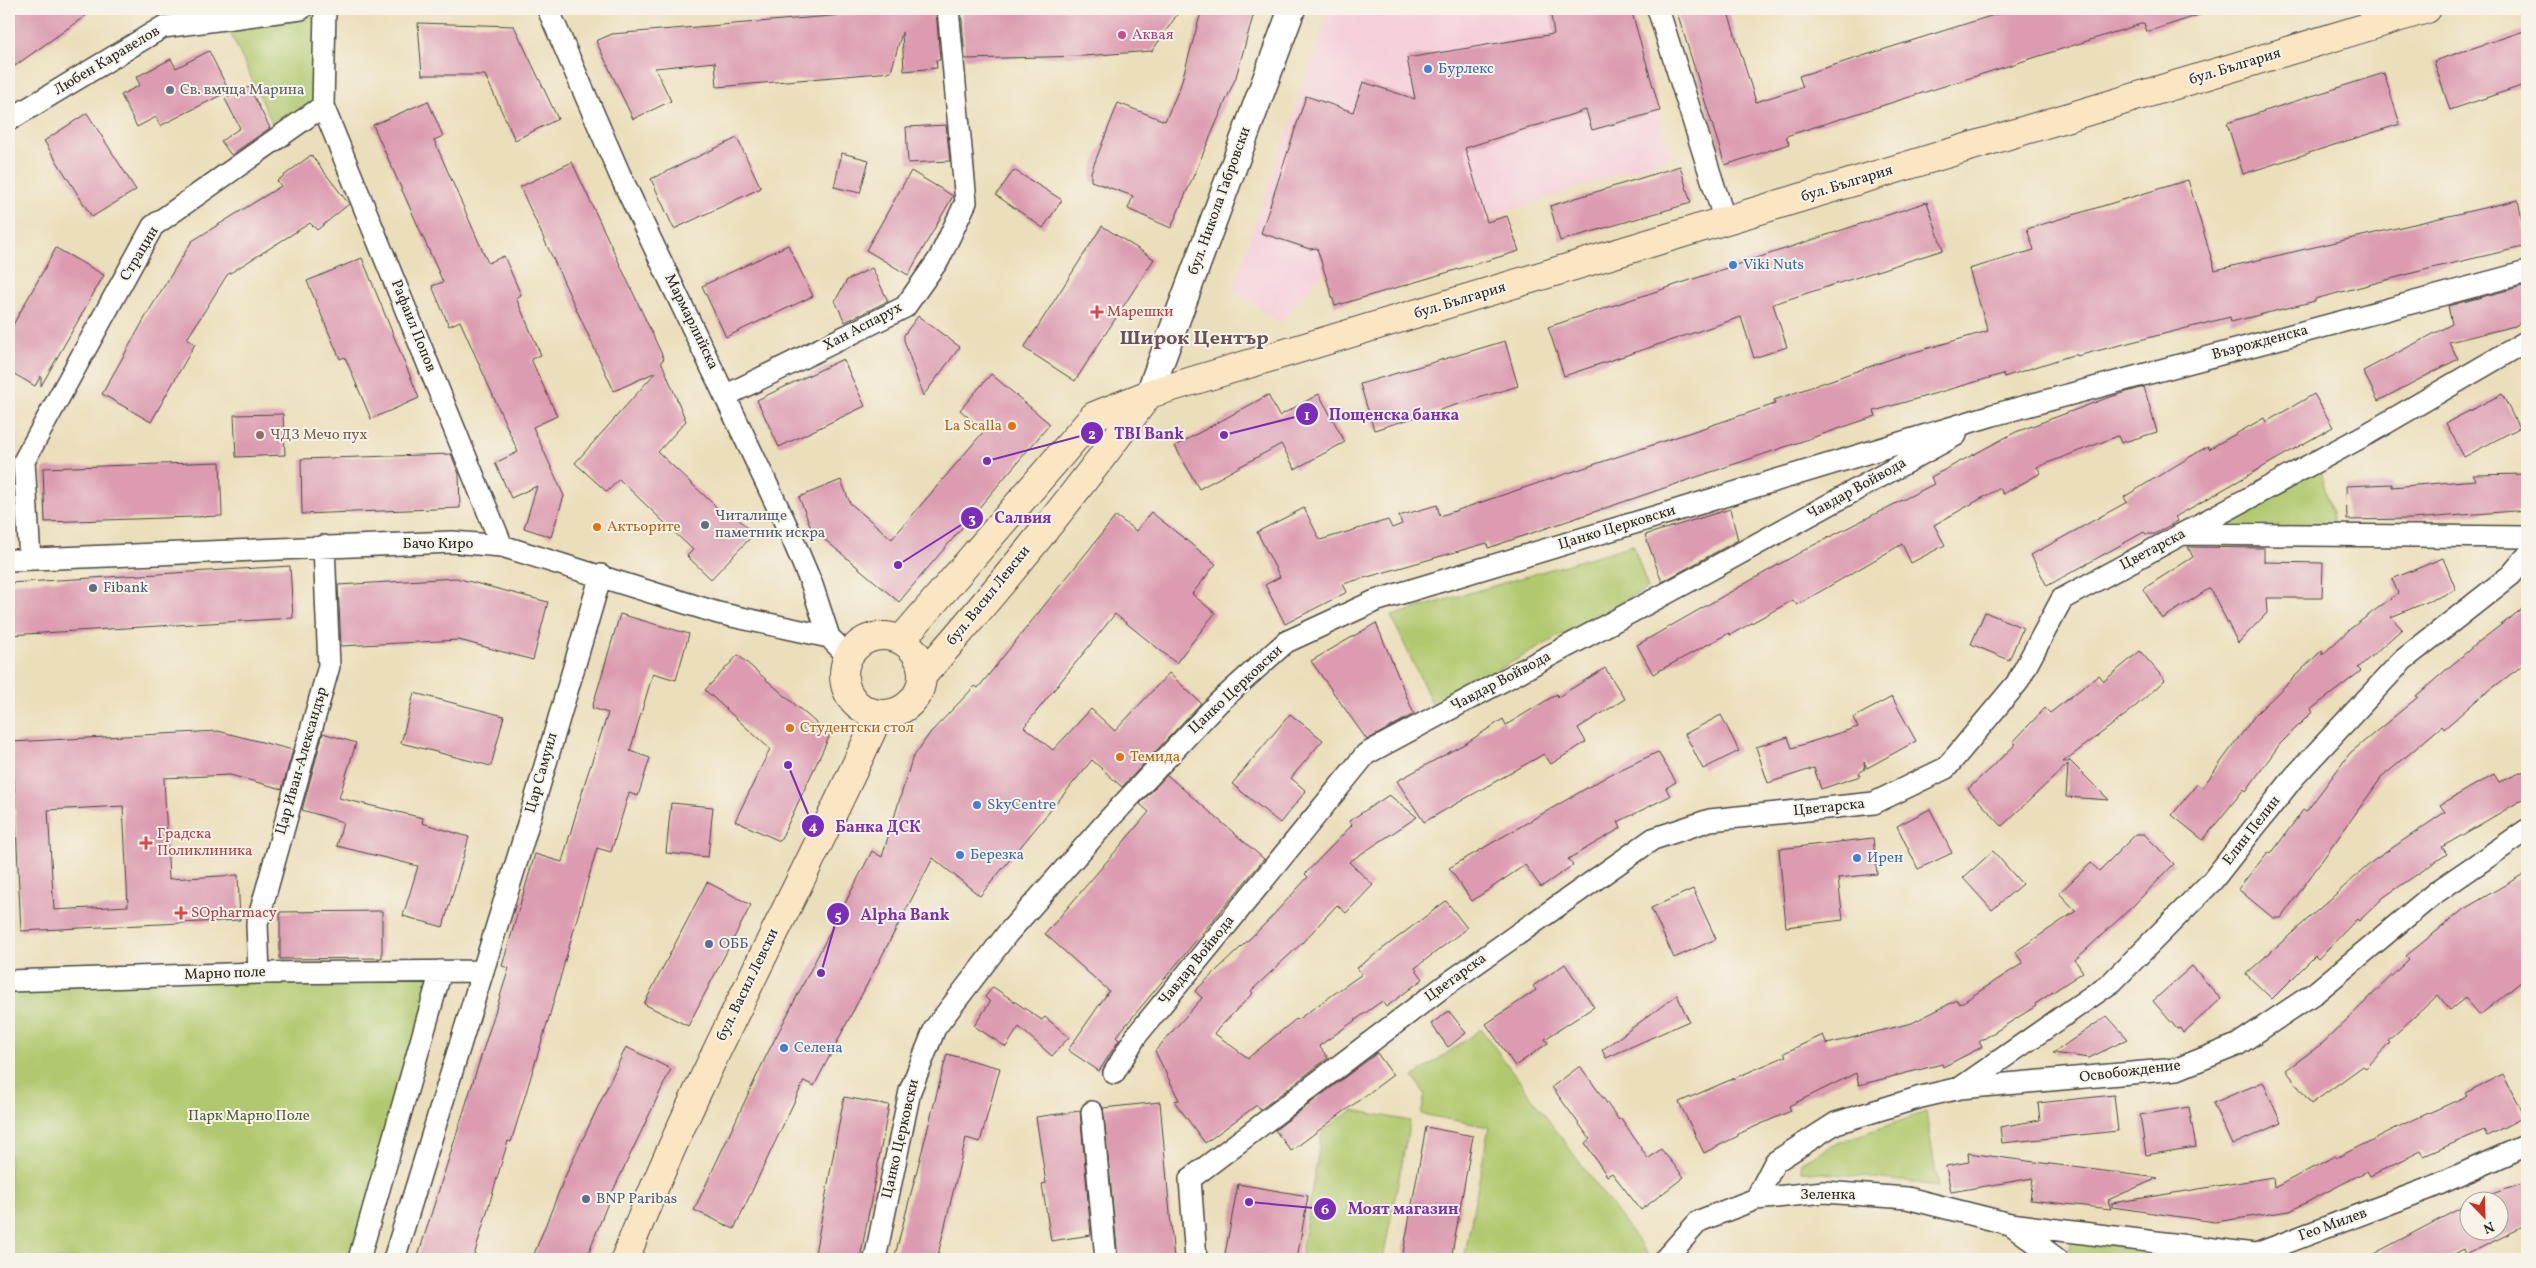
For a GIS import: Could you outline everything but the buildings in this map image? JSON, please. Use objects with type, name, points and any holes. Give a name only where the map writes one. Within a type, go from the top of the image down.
[{"type":"main road","name":"бул. България","points":[[1149,394],[1725,221],[2410,11]]},
{"type":"main road","points":[[901,640],[1094,416],[1149,394]]},
{"type":"main road","name":"бул. Васил Левски","points":[[923,675],[1060,509],[1149,394]]},
{"type":"main road","points":[[883,636],[901,640],[911,647],[920,660],[923,675],[920,690],[911,704],[896,713],[879,715],[863,710],[850,699],[843,683],[843,669],[848,656],[857,645],[869,638],[883,636]]},
{"type":"main road","name":"бул. Васил Левски","points":[[625,1259],[652,1190],[715,1053],[844,795],[879,715]]},
{"type":"street","name":"Любен Каравелов","points":[[9,120],[162,27],[301,9]]},
{"type":"street","points":[[323,106],[325,9]]},
{"type":"street","name":"Мармарлийска","points":[[548,9],[620,175],[790,533],[812,585],[828,637]]},
{"type":"street","name":"Хан Аспарух","points":[[726,395],[905,307],[939,259],[966,202],[948,9]]},
{"type":"street","name":"бул. Никола Габровски","points":[[1149,394],[1292,9]]},
{"type":"street","points":[[1658,9],[1725,221]]},
{"type":"street","name":"Рафаил Попов","points":[[323,106],[502,546]]},
{"type":"street","name":"Страцин","points":[[30,559],[24,461],[153,226],[323,106]]},
{"type":"street","name":"Възрожденска","points":[[1993,415],[2527,272]]},
{"type":"street","name":"Цветарска","points":[[1196,1259],[1190,1179],[1448,984],[1653,839],[1710,820],[1874,803],[1946,768],[2017,683],[2062,599],[2369,433],[2527,340]]},
{"type":"street","name":"Чавдар Войвода","points":[[1114,1073],[1136,1036],[1366,754],[1695,578],[1993,415]]},
{"type":"street","name":"Цанко Церковски","points":[[875,1259],[910,1091],[935,1028],[1007,934],[1110,818],[1218,703],[1286,642],[1375,601],[1993,415]]},
{"type":"street","points":[[2181,534],[2527,537]]},
{"type":"street","name":"Бачо Киро","points":[[9,560],[452,542],[502,546],[601,575],[718,613],[828,637]]},
{"type":"street","name":"Цар Иван-Александър","points":[[259,972],[257,924],[329,666],[324,546]]},
{"type":"street","name":"Елин Пелин","points":[[1960,1088],[2112,982],[2213,880],[2294,777],[2403,660],[2511,575],[2527,556]]},
{"type":"street","name":"Цар Самуил","points":[[482,971],[601,575]]},
{"type":"street","points":[[828,637],[848,656]]},
{"type":"street","name":"Освобождение","points":[[1756,1199],[1775,1162],[1836,1123],[1920,1097],[1960,1088],[2177,1070],[2237,1045],[2316,992],[2435,893],[2527,830]]},
{"type":"street","points":[[359,1259],[441,971]]},
{"type":"street","points":[[394,1259],[482,971]]},
{"type":"street","name":"Марно поле","points":[[9,981],[259,972],[482,971]]},
{"type":"street","points":[[1092,1112],[1106,1259]]},
{"type":"street","name":"Гео Милев","points":[[2010,1224],[2249,1257],[2430,1188],[2527,1145]]},
{"type":"street","name":"Зеленка","points":[[1665,1259],[1700,1221],[1756,1199],[1824,1192],[1907,1198],[2010,1224]]},
{"type":"street","points":[[2010,1224],[2057,1259]]},
{"type":"shaded area","points":[[1330,9],[1630,9],[1671,157],[1323,272],[1279,323],[1233,288]]},
{"type":"green space","points":[[317,14],[316,101],[275,129],[228,28]]},
{"type":"green space","points":[[2319,467],[2336,529],[2201,529]]},
{"type":"green space","points":[[1633,545],[1648,588],[1433,705],[1391,616]]},
{"type":"green space","name":"Парк Марно Поле","points":[[441,971],[359,1259],[9,1259],[9,981]]},
{"type":"green space","points":[[1481,1029],[1651,1259],[1464,1259],[1489,1127],[1421,1114],[1425,1094],[1413,1077]]},
{"type":"green space","points":[[1353,1110],[1410,1121],[1383,1259],[1300,1259],[1322,1131]]},
{"type":"green space","points":[[1926,1112],[1938,1187],[1913,1182],[1802,1171],[1801,1162],[1837,1143]]},
{"type":"green space","points":[[2074,1240],[2171,1253],[2176,1259],[2080,1259],[2068,1250]]},
{"type":"place","name":"Аквая","points":[[1122,35]]},
{"type":"place","name":"Бурлекс","points":[[1428,69]]},
{"type":"place","name":"Св. вмчца Марина","points":[[170,90]]},
{"type":"place","name":"Viki Nuts","points":[[1733,265]]},
{"type":"place","name":"Марешки","points":[[1097,312]]},
{"type":"place","name":"La Scalla","points":[[1012,426]]},
{"type":"place","name":"ЧДЗ Мечо пух","points":[[260,435]]},
{"type":"place","name":"Пощенска банка","points":[[1224,435]]},
{"type":"place","name":"TBI Bank","points":[[987,461]]},
{"type":"place","name":"Читалище паметник искра","points":[[705,525]]},
{"type":"place","name":"Актьорите","points":[[597,527]]},
{"type":"place","name":"Салвия","points":[[898,565]]},
{"type":"place","name":"Fibank","points":[[93,588]]},
{"type":"place","name":"Студентски стол","points":[[790,728]]},
{"type":"place","name":"Темида","points":[[1120,757]]},
{"type":"place","name":"Банка ДСК","points":[[788,765]]},
{"type":"place","name":"SkyCentre","points":[[977,805]]},
{"type":"place","name":"Градска Поликлиника","points":[[146,843]]},
{"type":"place","name":"Березка","points":[[960,855]]},
{"type":"place","name":"Ирен","points":[[1857,858]]},
{"type":"place","name":"SOpharmacy","points":[[181,913]]},
{"type":"place","name":"ОББ","points":[[709,944]]},
{"type":"place","name":"Alpha Bank","points":[[821,973]]},
{"type":"place","name":"Селена","points":[[784,1048]]},
{"type":"place","name":"BNP Paribas","points":[[586,1199]]},
{"type":"place","name":"Моят магазин","points":[[1249,1202]]},
{"type":"district","name":"Широк Център","points":[[1194,339]]}]
